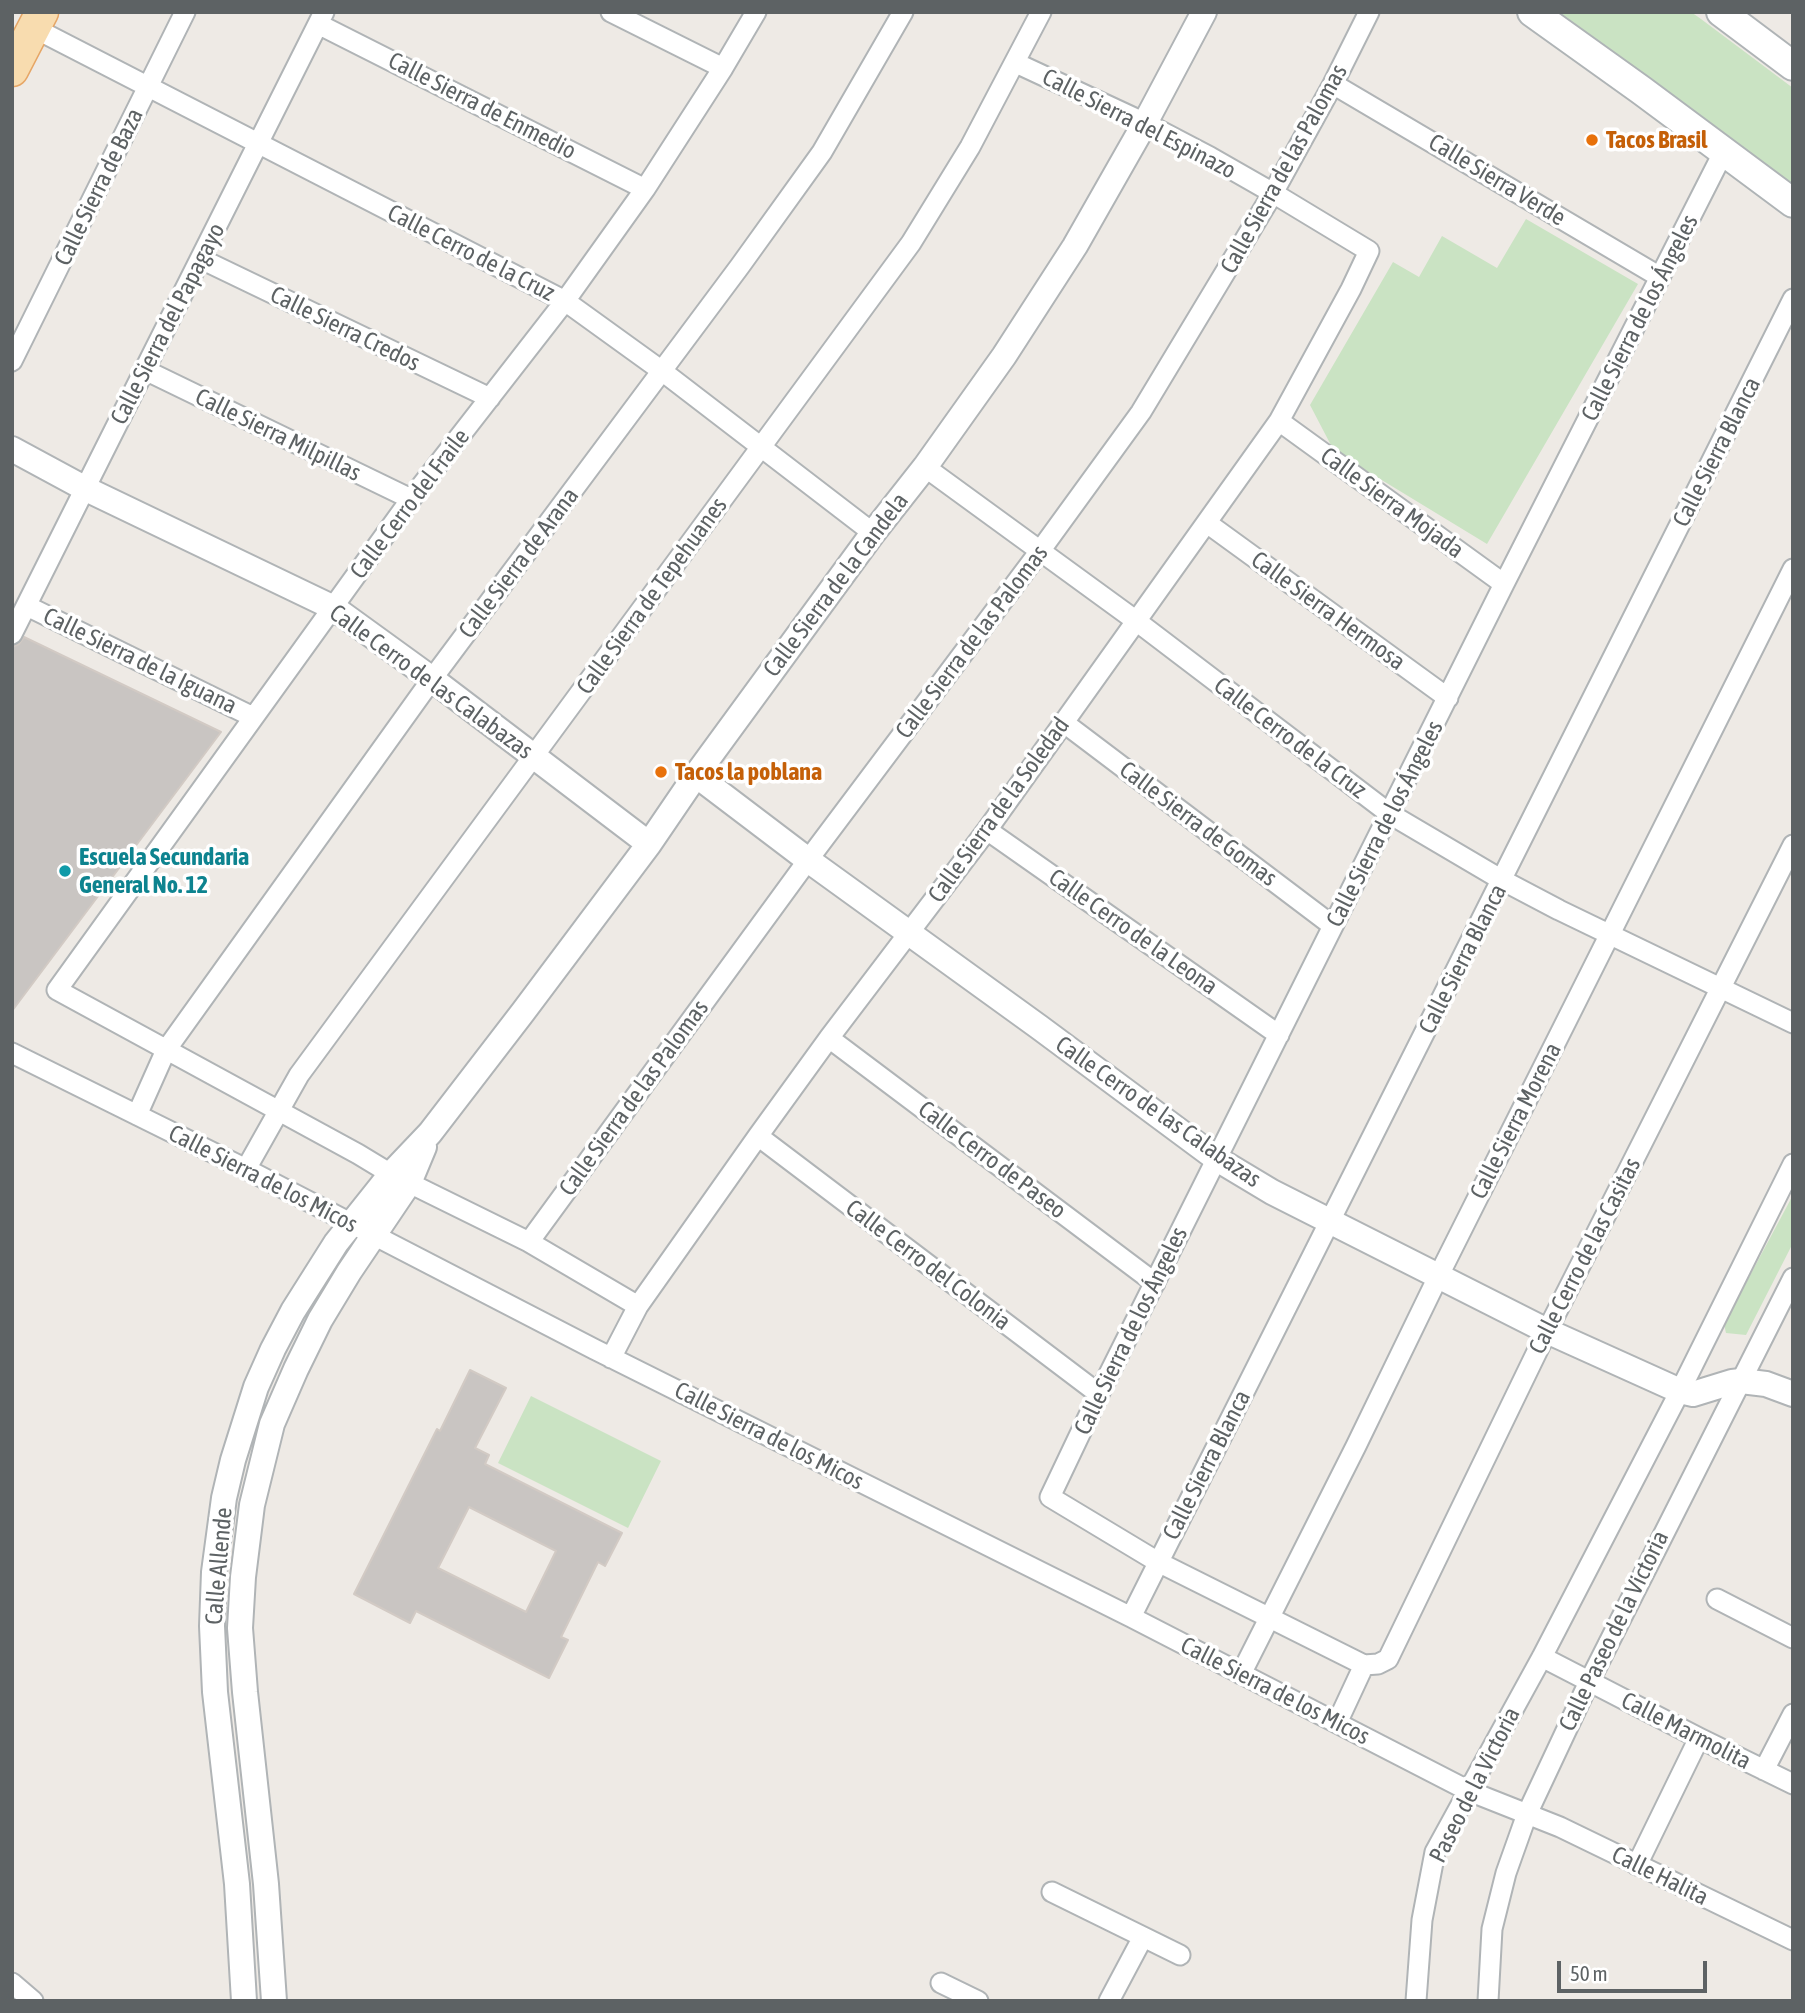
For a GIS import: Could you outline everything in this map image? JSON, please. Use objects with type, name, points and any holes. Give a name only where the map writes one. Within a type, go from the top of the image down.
[{"type":"main road","points":[[1532,12],[1793,203]]},
{"type":"main road","points":[[1721,12],[1793,66]]},
{"type":"main road","points":[[12,70],[38,20]]},
{"type":"street","name":"Calle Sierra de Baza","points":[[12,361],[185,12]]},
{"type":"street","points":[[611,12],[723,68]]},
{"type":"street","name":"Calle Cerro del Fraile","points":[[166,1049],[57,990],[411,499],[565,302],[645,189],[756,12]]},
{"type":"street","name":"Calle Sierra de Arana","points":[[137,1115],[166,1049],[432,679],[822,152],[903,12]]},
{"type":"street","name":"Calle Sierra de Tepehuanes","points":[[246,1168],[299,1075],[911,243],[970,147],[1041,12]]},
{"type":"street","name":"Calle Sierra de la Candela","points":[[400,1178],[430,1133],[649,844],[696,775],[1004,356],[1075,246],[1204,12]]},
{"type":"street","name":"Calle Sierra de las Palomas","points":[[529,1242],[808,860],[1141,412],[1273,193],[1369,12]]},
{"type":"street","name":"Calle Sierra del Papagayo","points":[[12,635],[321,18]]},
{"type":"street","name":"Calle Sierra de Enmedio","points":[[321,18],[645,189]]},
{"type":"street","name":"Calle Cerro de la Cruz","points":[[38,20],[148,87],[565,302],[662,371],[873,533]]},
{"type":"street","name":"Calle Sierra del Espinazo","points":[[1016,63],[1145,123],[1273,193],[1369,251]]},
{"type":"street","name":"Calle Sierra Verde","points":[[1333,84],[1660,277]]},
{"type":"street","name":"Calle Sierra de los Ángeles","points":[[1158,1562],[1050,1497],[1098,1394],[1723,153]]},
{"type":"street","name":"Calle Sierra de la Soledad","points":[[611,1358],[638,1306],[758,1136],[987,830],[1279,421],[1369,251]]},
{"type":"street","name":"Calle Sierra Credos","points":[[201,260],[490,398]]},
{"type":"street","name":"Calle Sierra Blanca","points":[[1131,1617],[1793,299]]},
{"type":"street","name":"Calle Sierra Milpillas","points":[[145,370],[411,499]]},
{"type":"street","name":"Calle Sierra Mojada","points":[[1279,421],[1504,584]]},
{"type":"street","name":"Calle Cerro de las Calabazas","points":[[12,449],[86,489],[334,608],[649,844]]},
{"type":"street","name":"Calle Cerro de la Cruz","points":[[925,467],[1135,620],[1390,814],[1502,880],[1793,1023]]},
{"type":"street","name":"Calle Sierra Hermosa","points":[[1207,523],[1448,698]]},
{"type":"street","name":"Calle Sierra Morena","points":[[1241,1674],[1793,569]]},
{"type":"street","name":"Calle Sierra de la Iguana","points":[[27,606],[253,717]]},
{"type":"street","name":"Calle Sierra de Gomas","points":[[1063,722],[1333,926]]},
{"type":"street","name":"Calle Cerro de las Calabazas","points":[[696,775],[1217,1159],[1272,1192],[1438,1277],[1547,1331],[1680,1391]]},
{"type":"street","name":"Calle Cerro de la Leona","points":[[987,830],[1279,1035]]},
{"type":"street","name":"Calle Cerro de las Casitas","points":[[1337,1723],[1371,1664],[1388,1659],[1547,1331],[1793,845]]},
{"type":"street","name":"Calle Cerro de Paseo","points":[[829,1038],[1155,1283]]},
{"type":"street","points":[[166,1049],[400,1178],[529,1242],[638,1306]]},
{"type":"street","name":"Calle Sierra de los Micos","points":[[12,1054],[246,1168],[611,1358],[1131,1617],[1469,1791],[1527,1814]]},
{"type":"street","name":"Calle Cerro del Colonia","points":[[758,1136],[1098,1394]]},
{"type":"street","name":"Calle Paseo de la Victoria","points":[[1542,1657],[1680,1391],[1793,1164]]},
{"type":"street","name":"Calle Allende","points":[[244,2001],[237,1884],[215,1692],[212,1626],[214,1572],[224,1498],[246,1415],[273,1349],[293,1311],[317,1271],[352,1223],[400,1178]]},
{"type":"street","name":"Calle Allende","points":[[274,2001],[267,1898],[244,1692],[240,1628],[243,1577],[253,1505],[272,1424],[320,1320],[375,1235],[400,1178]]},
{"type":"street","name":"Calle Paseo de la Victoria","points":[[1488,2001],[1492,1929],[1506,1873],[1527,1814],[1589,1682],[1793,1278]]},
{"type":"street","points":[[1680,1391],[1693,1394],[1741,1381],[1766,1384],[1793,1394]]},
{"type":"street","points":[[246,1415],[272,1424]]},
{"type":"street","points":[[1158,1562],[1371,1664]]},
{"type":"street","points":[[1717,1600],[1793,1638]]},
{"type":"street","name":"Calle Marmolita","points":[[1542,1657],[1793,1784]]},
{"type":"street","name":"Paseo de la Victoria","points":[[1416,2001],[1422,1920],[1436,1852],[1542,1657]]},
{"type":"street","points":[[1764,1770],[1793,1714]]},
{"type":"street","points":[[1637,1865],[1699,1738]]},
{"type":"street","name":"Calle Halita","points":[[1527,1814],[1560,1827],[1793,1940]]},
{"type":"street","points":[[1052,1892],[1180,1955]]},
{"type":"street","points":[[1109,2001],[1143,1937]]},
{"type":"street","points":[[12,1983],[33,2001]]},
{"type":"street","points":[[941,1983],[978,2001]]},
{"type":"green space","points":[[1551,12],[1691,12],[1701,19],[1793,88],[1793,191]]},
{"type":"green space","points":[[1526,219],[1638,284],[1487,544],[1334,451],[1310,405],[1393,262],[1419,277],[1442,236],[1497,268]]},
{"type":"green space","points":[[1793,1195],[1793,1243],[1746,1335],[1726,1333],[1724,1324]]},
{"type":"green space","points":[[531,1396],[661,1461],[628,1528],[498,1463]]},
{"type":"building","name":"Escuela Secundaria General No. 12","points":[[24,637],[221,732],[12,1011],[12,647],[19,644]]},
{"type":"building","points":[[470,1370],[506,1388],[475,1448],[489,1455],[485,1464],[622,1533],[605,1566],[598,1562],[561,1637],[568,1640],[549,1678],[416,1611],[410,1623],[354,1594],[437,1429],[440,1431]],"holes":[[[469,1507],[556,1551],[526,1612],[438,1568]]]},
{"type":"place","name":"Tacos Brasil","points":[[1592,140]]},
{"type":"place","name":"Tacos la poblana","points":[[661,772]]},
{"type":"place","name":"Escuela Secundaria General No. 12","points":[[65,871]]}]
